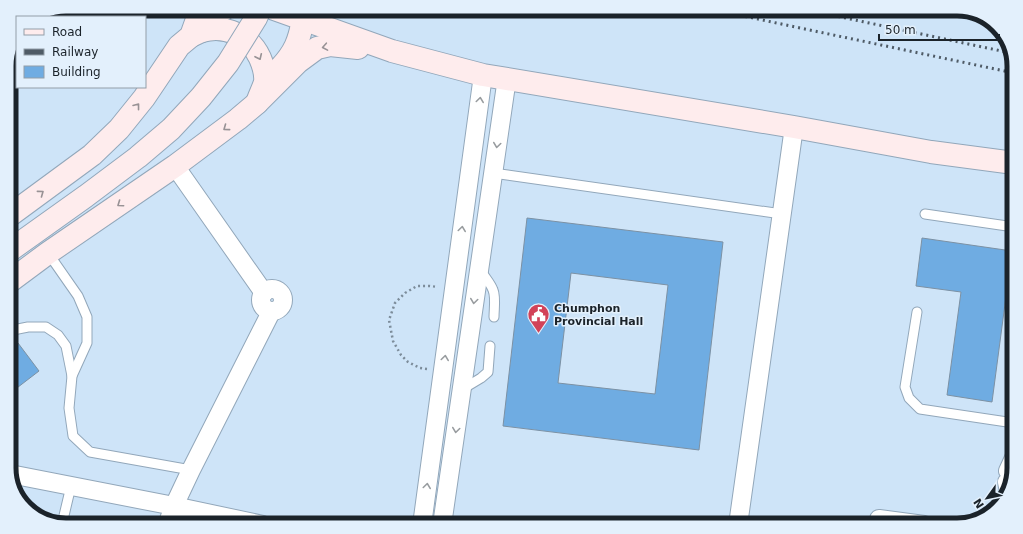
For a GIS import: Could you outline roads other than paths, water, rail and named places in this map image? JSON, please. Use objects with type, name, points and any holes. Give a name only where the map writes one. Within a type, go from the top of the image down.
[{"type":"main road","points":[[196,33],[197,16]]},
{"type":"main road","points":[[16,207],[92,155],[119,129],[144,98],[179,46],[215,16]]},
{"type":"main road","points":[[16,246],[126,166],[171,129],[201,97],[228,63],[257,16]]},
{"type":"main road","points":[[292,16],[392,51],[483,75],[794,127],[931,152],[1007,162]]},
{"type":"main road","points":[[264,82],[286,61],[294,50],[299,39],[303,20]]},
{"type":"main road","points":[[196,33],[212,29],[222,29],[234,32],[245,39],[256,50],[263,65],[265,74],[257,103]]},
{"type":"main road","points":[[16,277],[48,253],[175,166],[238,119],[257,103],[298,62],[317,48],[330,45],[392,51]]},
{"type":"street","points":[[423,518],[483,75]]},
{"type":"street","points":[[443,518],[507,78]]},
{"type":"street","points":[[739,518],[794,127]]},
{"type":"street","points":[[170,518],[191,470],[270,312],[276,311],[282,306],[283,299],[279,291],[268,290],[264,293],[175,166]]},
{"type":"street","points":[[440,393],[460,396]]},
{"type":"street","points":[[17,475],[174,506],[211,518]]},
{"type":"lane","points":[[493,173],[782,214]]},
{"type":"lane","points":[[925,214],[1007,226]]},
{"type":"lane","points":[[48,253],[78,296],[87,317],[87,343],[72,376]]},
{"type":"lane","points":[[479,267],[494,291],[494,317]]},
{"type":"lane","points":[[917,312],[905,387],[908,398],[920,409],[1007,422]]},
{"type":"lane","points":[[16,329],[28,327],[46,327],[58,335],[66,346],[72,376],[69,408],[73,436],[90,452],[191,470]]},
{"type":"lane","points":[[460,396],[466,388],[488,372],[490,346]]},
{"type":"lane","points":[[63,518],[71,486]]},
{"type":"railway","points":[[743,16],[1007,72]]},
{"type":"railway","points":[[836,16],[1005,52]]},
{"type":"place","name":"Chumphon Provincial Hall","points":[[539,334]]}]
